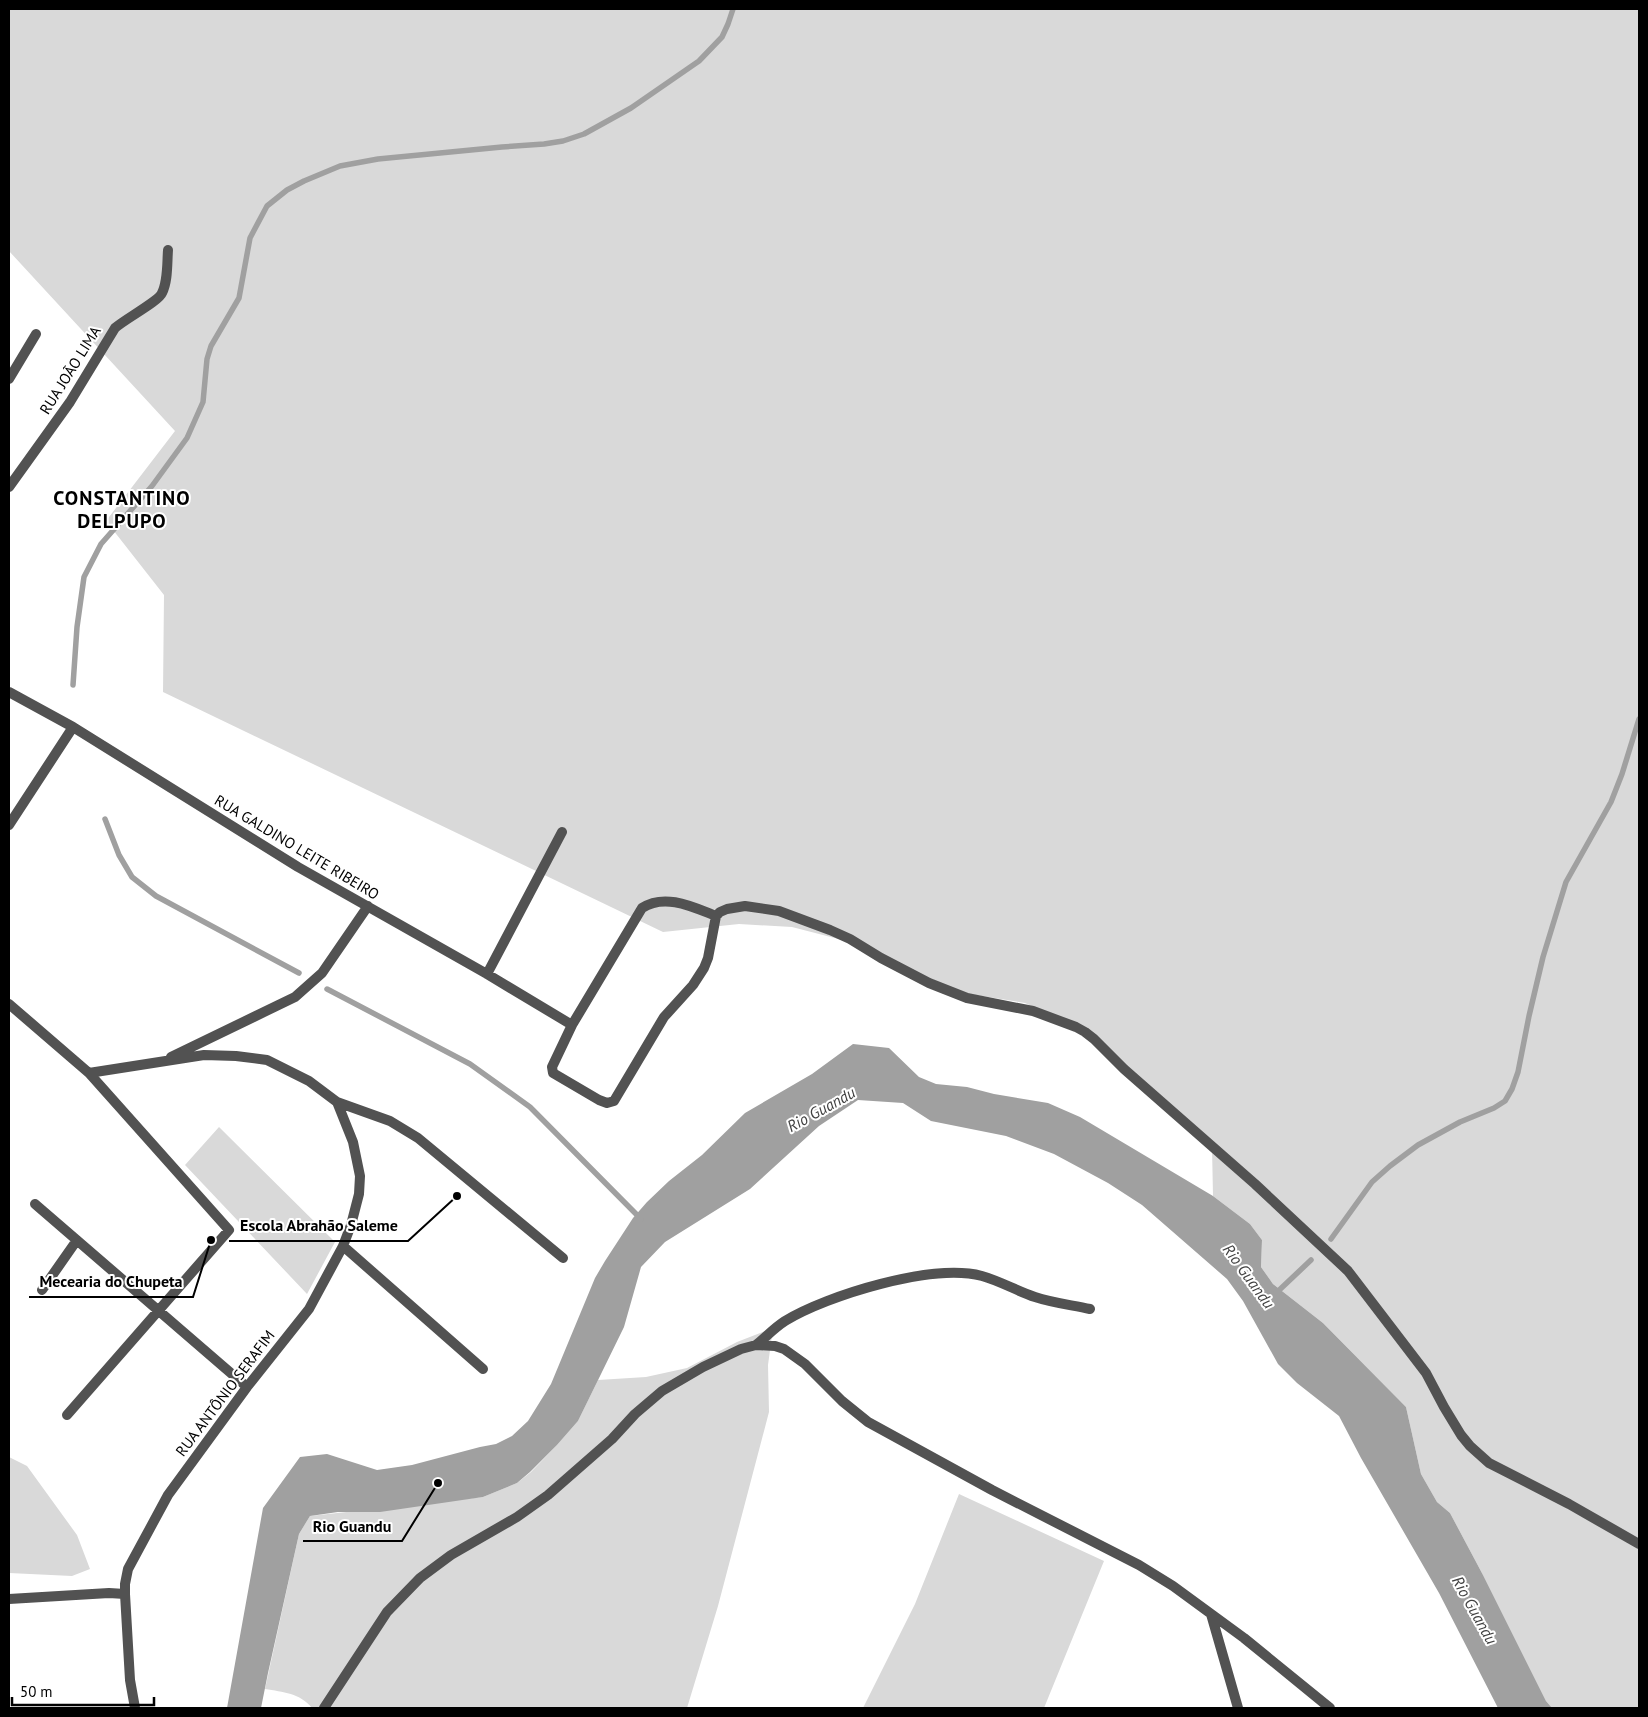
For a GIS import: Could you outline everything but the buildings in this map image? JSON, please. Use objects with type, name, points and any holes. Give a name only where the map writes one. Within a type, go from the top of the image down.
[{"type":"street","name":"RUA JOÃO LIMA","points":[[9,487],[70,402],[115,328],[125,319],[162,295],[168,250]]},
{"type":"street","points":[[9,379],[36,334]]},
{"type":"street","name":"RUA GALDINO LEITE RIBEIRO","points":[[9,692],[74,727],[298,866],[572,1025]]},
{"type":"street","points":[[9,825],[74,727]]},
{"type":"street","points":[[487,974],[562,832]]},
{"type":"street","points":[[716,916],[688,905],[668,901],[653,902],[642,908],[572,1025],[552,1067],[553,1072],[599,1100],[607,1103],[612,1102],[664,1017],[693,985],[704,968],[708,958],[716,916],[727,909],[744,906],[780,911],[830,930],[850,939],[908,973],[967,998],[1033,1011],[1076,1027],[1094,1039],[1124,1069],[1255,1184],[1348,1271],[1426,1373],[1452,1420],[1470,1446],[1489,1463],[1569,1504],[1639,1544]]},
{"type":"street","points":[[163,1060],[295,997],[322,973],[368,906]]},
{"type":"street","points":[[9,1004],[89,1073],[229,1230],[67,1415]]},
{"type":"street","points":[[89,1073],[204,1055],[236,1056],[267,1060],[309,1081],[337,1102],[390,1120],[418,1138],[563,1258]]},
{"type":"street","name":"RUA ANTÔNIO SERAFIM","points":[[135,1708],[130,1680],[125,1594],[128,1570],[168,1495],[247,1386],[309,1309],[343,1246],[351,1225],[356,1208],[360,1176],[353,1142],[337,1102]]},
{"type":"street","points":[[35,1204],[158,1312],[247,1386]]},
{"type":"street","points":[[42,1290],[77,1240]]},
{"type":"street","points":[[343,1246],[483,1369]]},
{"type":"street","points":[[756,1346],[784,1322],[813,1307],[864,1289],[907,1277],[945,1272],[981,1276],[1036,1297],[1090,1309]]},
{"type":"street","points":[[324,1708],[387,1612],[420,1578],[451,1555],[517,1517],[548,1495],[612,1439],[635,1414],[662,1391],[703,1367],[741,1349],[756,1346],[775,1346],[784,1349],[805,1364],[842,1401],[868,1422],[976,1482],[1140,1565],[1174,1586],[1244,1638],[1330,1708]]},
{"type":"street","points":[[9,1599],[109,1593],[125,1594]]},
{"type":"street","points":[[1211,1614],[1238,1708]]},
{"type":"shaded area","points":[[9,9],[1639,9],[1639,1708],[1552,1708],[1546,1701],[1450,1513],[1437,1502],[1421,1474],[1406,1407],[1323,1323],[1273,1284],[1261,1267],[1262,1240],[1250,1224],[1213,1196],[1212,1147],[1074,1025],[1025,1003],[963,993],[850,942],[792,927],[739,924],[663,932],[163,692],[164,595],[106,521],[175,431],[9,251]]},
{"type":"shaded area","points":[[219,1127],[335,1242],[307,1294],[185,1165]]},
{"type":"shaded area","points":[[773,1328],[768,1365],[769,1412],[718,1606],[687,1708],[312,1708],[297,1696],[265,1689],[299,1534],[310,1516],[483,1497],[517,1483],[531,1472],[578,1421],[598,1380],[646,1377],[687,1368],[737,1342]]},
{"type":"shaded area","points":[[9,1457],[27,1466],[77,1535],[90,1569],[72,1576],[9,1573]]},
{"type":"shaded area","points":[[959,1494],[1104,1561],[1044,1708],[863,1708],[915,1604]]},
{"type":"water","points":[[853,1044],[889,1048],[919,1077],[936,1084],[967,1087],[994,1094],[1048,1103],[1080,1117],[1213,1196],[1250,1224],[1262,1240],[1261,1267],[1273,1284],[1323,1323],[1406,1407],[1421,1474],[1437,1502],[1450,1513],[1546,1701],[1552,1708],[1498,1708],[1439,1593],[1361,1458],[1339,1416],[1297,1383],[1278,1364],[1243,1301],[1227,1279],[1142,1205],[1108,1183],[1054,1154],[1006,1136],[931,1121],[903,1103],[858,1100],[819,1126],[750,1189],[665,1242],[641,1267],[624,1327],[578,1421],[557,1445],[517,1483],[483,1497],[380,1512],[338,1512],[310,1516],[299,1534],[261,1708],[227,1708],[263,1508],[300,1457],[327,1454],[377,1470],[412,1465],[496,1444],[512,1436],[528,1421],[551,1384],[595,1278],[633,1218],[669,1181],[702,1155],[745,1113],[812,1074]]},
{"type":"waterway","points":[[73,685],[77,627],[84,577],[101,544],[152,486],[187,438],[203,402],[207,359],[211,346],[239,298],[250,238],[267,206],[287,190],[340,166],[378,159],[544,144],[563,141],[584,134],[631,108],[699,61],[722,37],[733,9]]},
{"type":"waterway","points":[[1331,1239],[1372,1182],[1390,1166],[1418,1145],[1460,1122],[1494,1108],[1505,1101],[1518,1072],[1543,957],[1566,882],[1611,802],[1639,719]]},
{"type":"waterway","points":[[105,819],[119,855],[132,877],[156,896],[299,973]]},
{"type":"waterway","points":[[327,989],[470,1064],[530,1107],[641,1219]]},
{"type":"waterway","points":[[1274,1295],[1311,1260]]},
{"type":"place","name":"Escola Abrahão Saleme","points":[[457,1196]]},
{"type":"place","name":"Mecearia do Chupeta","points":[[211,1240]]},
{"type":"place","name":"Rio Guandu","points":[[438,1483]]},
{"type":"district","name":"CONSTANTINO DELPUPO","points":[[122,510]]}]
